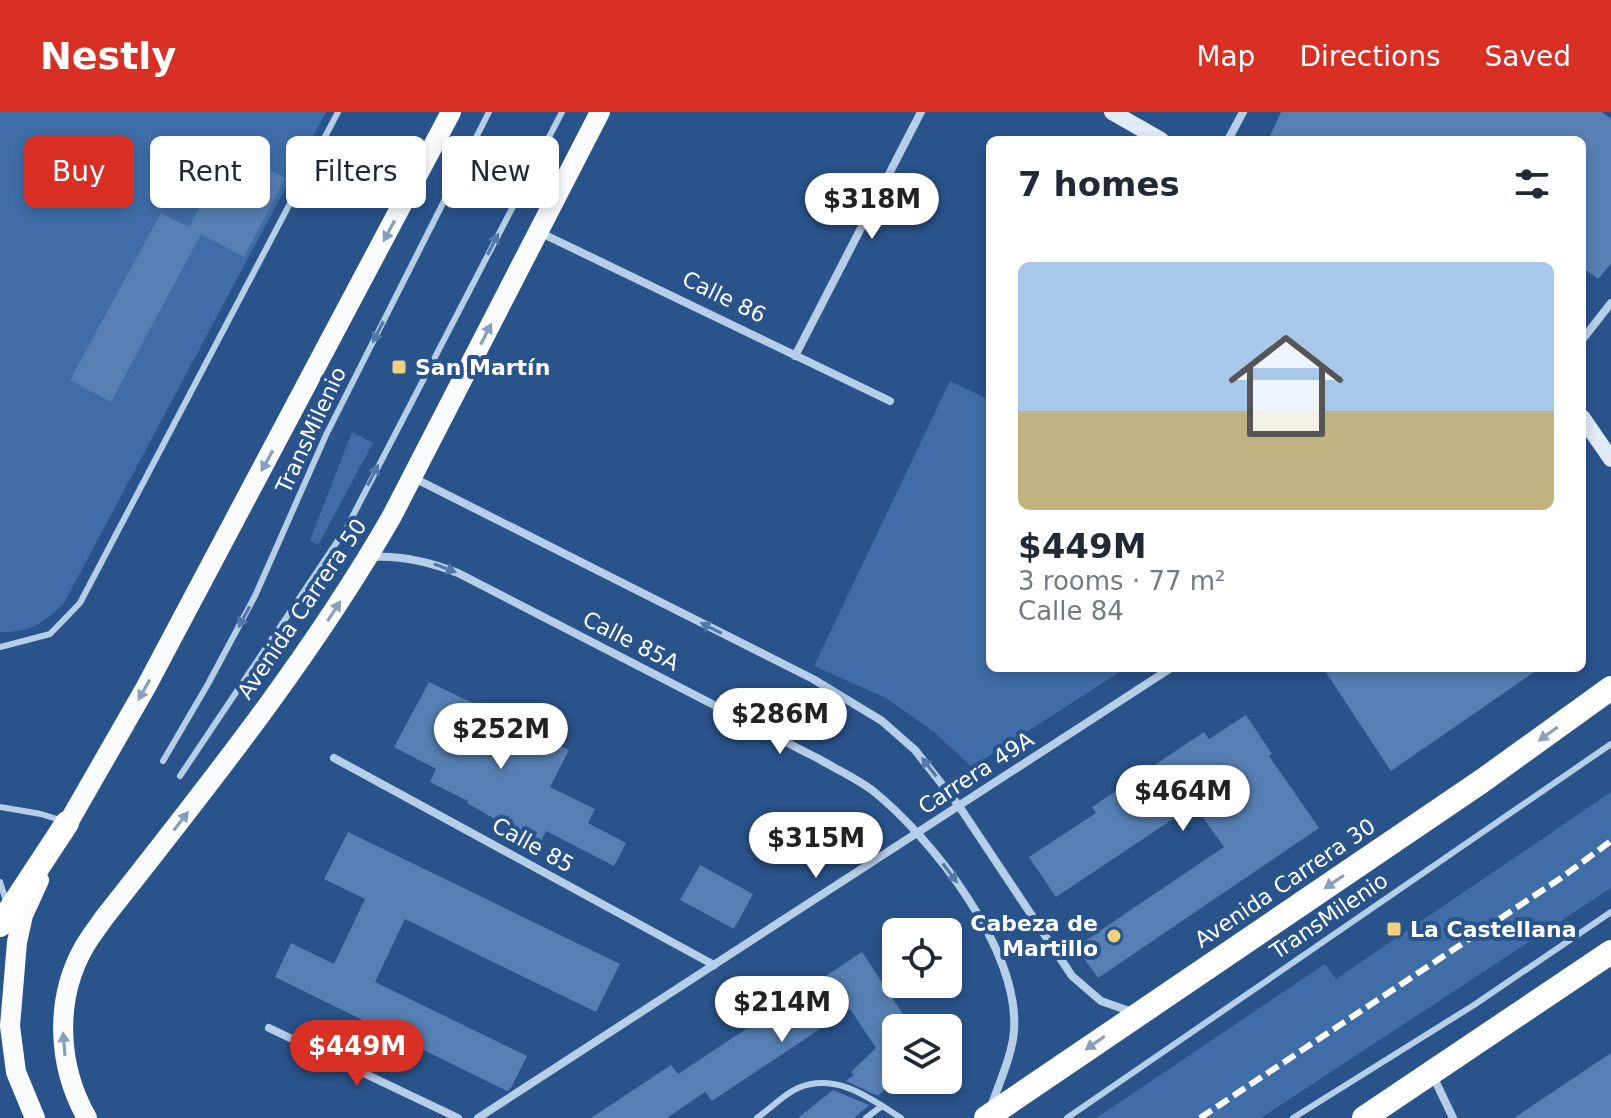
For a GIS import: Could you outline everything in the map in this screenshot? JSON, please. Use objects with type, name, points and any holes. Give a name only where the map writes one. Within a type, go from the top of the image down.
[{"type":"highway","name":"Avenida Carrera 30","points":[[987,1118],[1456,798],[1611,688]]},
{"type":"highway","points":[[9,926],[67,823]]},
{"type":"highway","points":[[1364,1118],[1611,952]]},
{"type":"main road","points":[[67,823],[146,687],[451,112]]},
{"type":"main road","name":"Avenida Carrera 50","points":[[87,1118],[68,1073],[63,1040],[64,1008],[82,950],[259,718],[369,557],[600,112]]},
{"type":"main road","points":[[9,926],[12,1050],[16,1072],[35,1118]]},
{"type":"street","points":[[795,356],[921,112]]},
{"type":"street","points":[[1112,112],[1154,136]]},
{"type":"street","points":[[1230,136],[1243,112]]},
{"type":"street","name":"Calle 86","points":[[539,232],[890,401]]},
{"type":"street","points":[[1586,335],[1611,303]]},
{"type":"street","points":[[1586,423],[1611,459]]},
{"type":"street","points":[[412,477],[851,700],[882,721],[915,750],[959,806],[1072,976],[1101,1001],[1136,1014]]},
{"type":"street","name":"Calle 85A","points":[[369,557],[420,560],[458,573],[747,721],[856,780],[895,809],[918,832],[957,881],[1000,957],[1007,977],[1014,1031],[987,1118]]},
{"type":"street","name":"Carrera 49A","points":[[478,1118],[1165,672]]},
{"type":"street","name":"Calle 85","points":[[334,758],[714,965]]},
{"type":"street","points":[[269,1028],[458,1118]]},
{"type":"street","points":[[1432,1074],[1453,1118]]},
{"type":"lane","points":[[0,647],[50,634],[80,603],[338,112]]},
{"type":"lane","name":"TransMilenio","points":[[163,761],[255,596],[326,435],[489,112]]},
{"type":"lane","points":[[180,776],[347,527],[562,112]]},
{"type":"lane","name":"TransMilenio","points":[[1067,1118],[1611,744]]},
{"type":"lane","points":[[0,807],[41,814],[67,823]]},
{"type":"lane","points":[[0,882],[9,926]]},
{"type":"lane","points":[[1293,1118],[1474,1005],[1611,912]]},
{"type":"lane","points":[[757,1118],[796,1089],[821,1081],[844,1085],[901,1118]]},
{"type":"lane","points":[[866,1118],[882,1106]]},
{"type":"shaded area","points":[[0,112],[326,112],[313,136],[286,136],[286,187],[64,603],[36,625],[20,631],[0,632]]},
{"type":"shaded area","points":[[950,381],[986,398],[986,672],[1120,672],[972,767],[934,732],[886,698],[814,666]]},
{"type":"shaded area","points":[[352,432],[373,443],[318,545],[310,540]]},
{"type":"shaded area","points":[[1611,792],[1611,888],[1261,1118],[1096,1118],[1325,964],[1336,979]]},
{"type":"building","points":[[1281,112],[1602,112],[1611,119],[1611,264],[1598,279],[1586,270],[1586,136],[1270,136]]},
{"type":"building","points":[[270,170],[285,178],[270,207]]},
{"type":"building","points":[[199,208],[269,208],[244,257],[201,234],[111,402],[70,380],[161,213],[189,227]]},
{"type":"building","points":[[1326,672],[1534,672],[1391,771]]},
{"type":"building","points":[[429,682],[569,750],[550,787],[595,809],[588,823],[626,843],[614,866],[546,831],[540,843],[505,825],[468,801],[430,782],[436,769],[394,747]]},
{"type":"building","points":[[1246,715],[1272,754],[1269,756],[1319,828],[1098,978],[1076,947],[1224,847],[1194,805],[1056,897],[1029,857],[1096,813],[1092,807],[1204,732],[1209,739]]},
{"type":"building","points":[[348,832],[620,964],[596,1012],[405,919],[375,982],[527,1056],[507,1091],[275,977],[291,943],[334,964],[365,899],[324,879]]},
{"type":"building","points":[[700,865],[753,894],[734,929],[680,900]]},
{"type":"building","points":[[862,952],[882,982],[882,998],[892,998],[903,1014],[882,1014],[882,1092],[878,1096],[846,1081],[876,1048],[850,1009],[712,1101],[705,1092],[667,1118],[591,1118],[671,1065],[678,1074]]},
{"type":"building","points":[[1611,1053],[1611,1118],[1514,1118]]},
{"type":"building","points":[[833,1090],[869,1105],[854,1118],[798,1118]]},
{"type":"railway","points":[[1200,1118],[1561,878],[1611,841]]},
{"type":"place","name":"San Martín","points":[[399,367]]},
{"type":"place","name":"La Castellana","points":[[1394,929]]},
{"type":"place","name":"Cabeza de Martillo","points":[[1114,936]]}]
